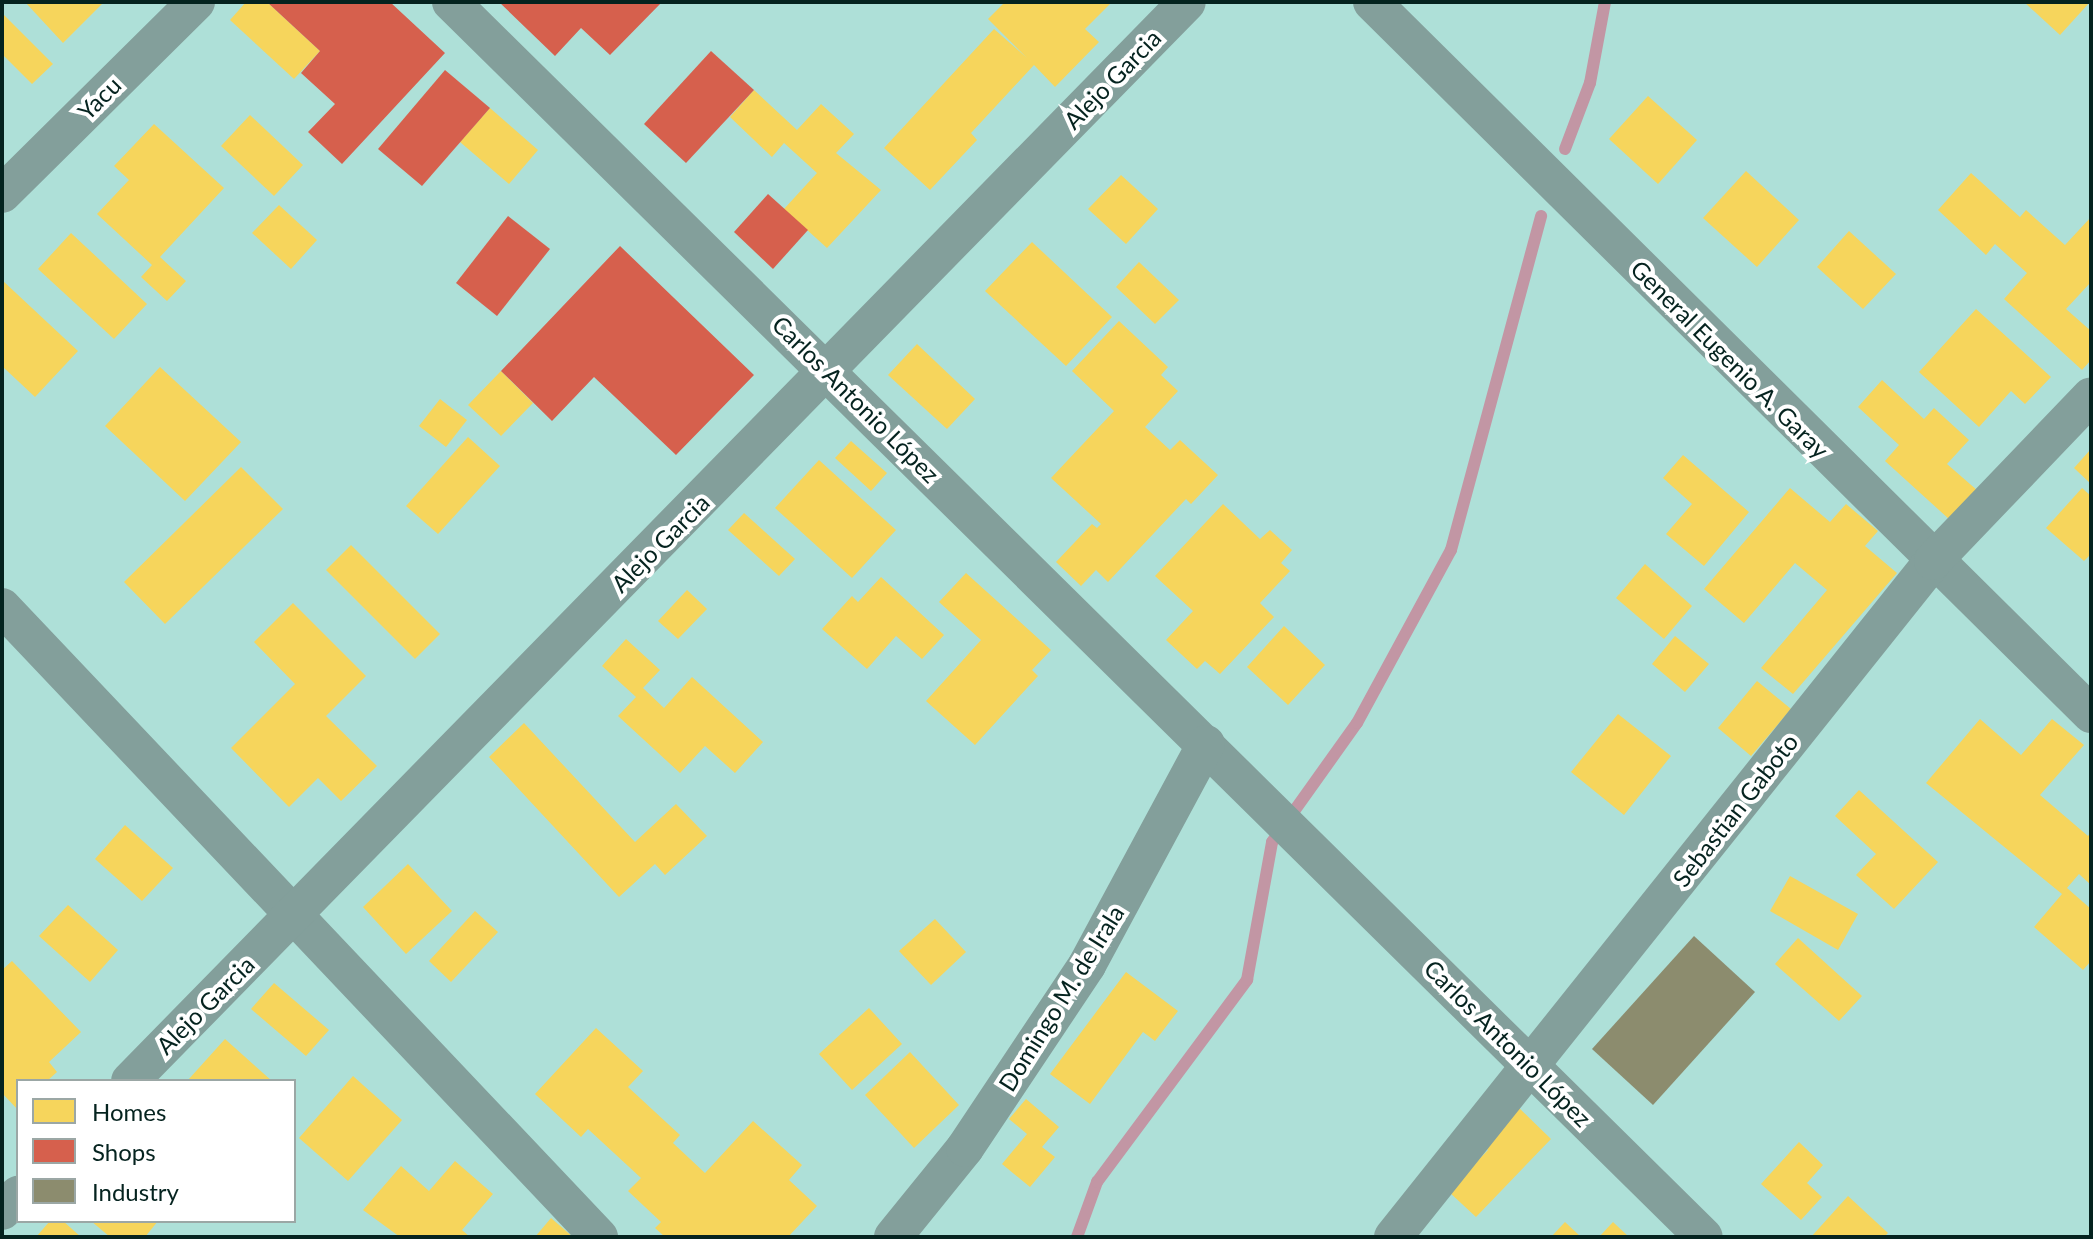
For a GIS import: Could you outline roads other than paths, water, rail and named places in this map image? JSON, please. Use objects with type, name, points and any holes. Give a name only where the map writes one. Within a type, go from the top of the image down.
[{"type":"street","name":"Yacu","points":[[2,194],[196,2]]},
{"type":"street","name":"Carlos Antonio López","points":[[451,2],[1704,1237]]},
{"type":"street","name":"Alejo Garcia","points":[[132,1079],[828,372],[1187,2]]},
{"type":"street","name":"General Eugenio A. Garay","points":[[1372,2],[1933,561],[2091,714]]},
{"type":"street","name":"Sebastian Gaboto","points":[[1393,1237],[1933,561],[2091,396]]},
{"type":"street","points":[[2,607],[599,1237]]},
{"type":"street","name":"Domingo M. de Irala","points":[[893,1237],[965,1148],[1087,965],[1206,744]]},
{"type":"waterway","points":[[1565,149],[1590,83],[1605,2]]},
{"type":"waterway","points":[[1077,1237],[1097,1182],[1247,980],[1272,842],[1357,723],[1451,550],[1541,216]]}]
